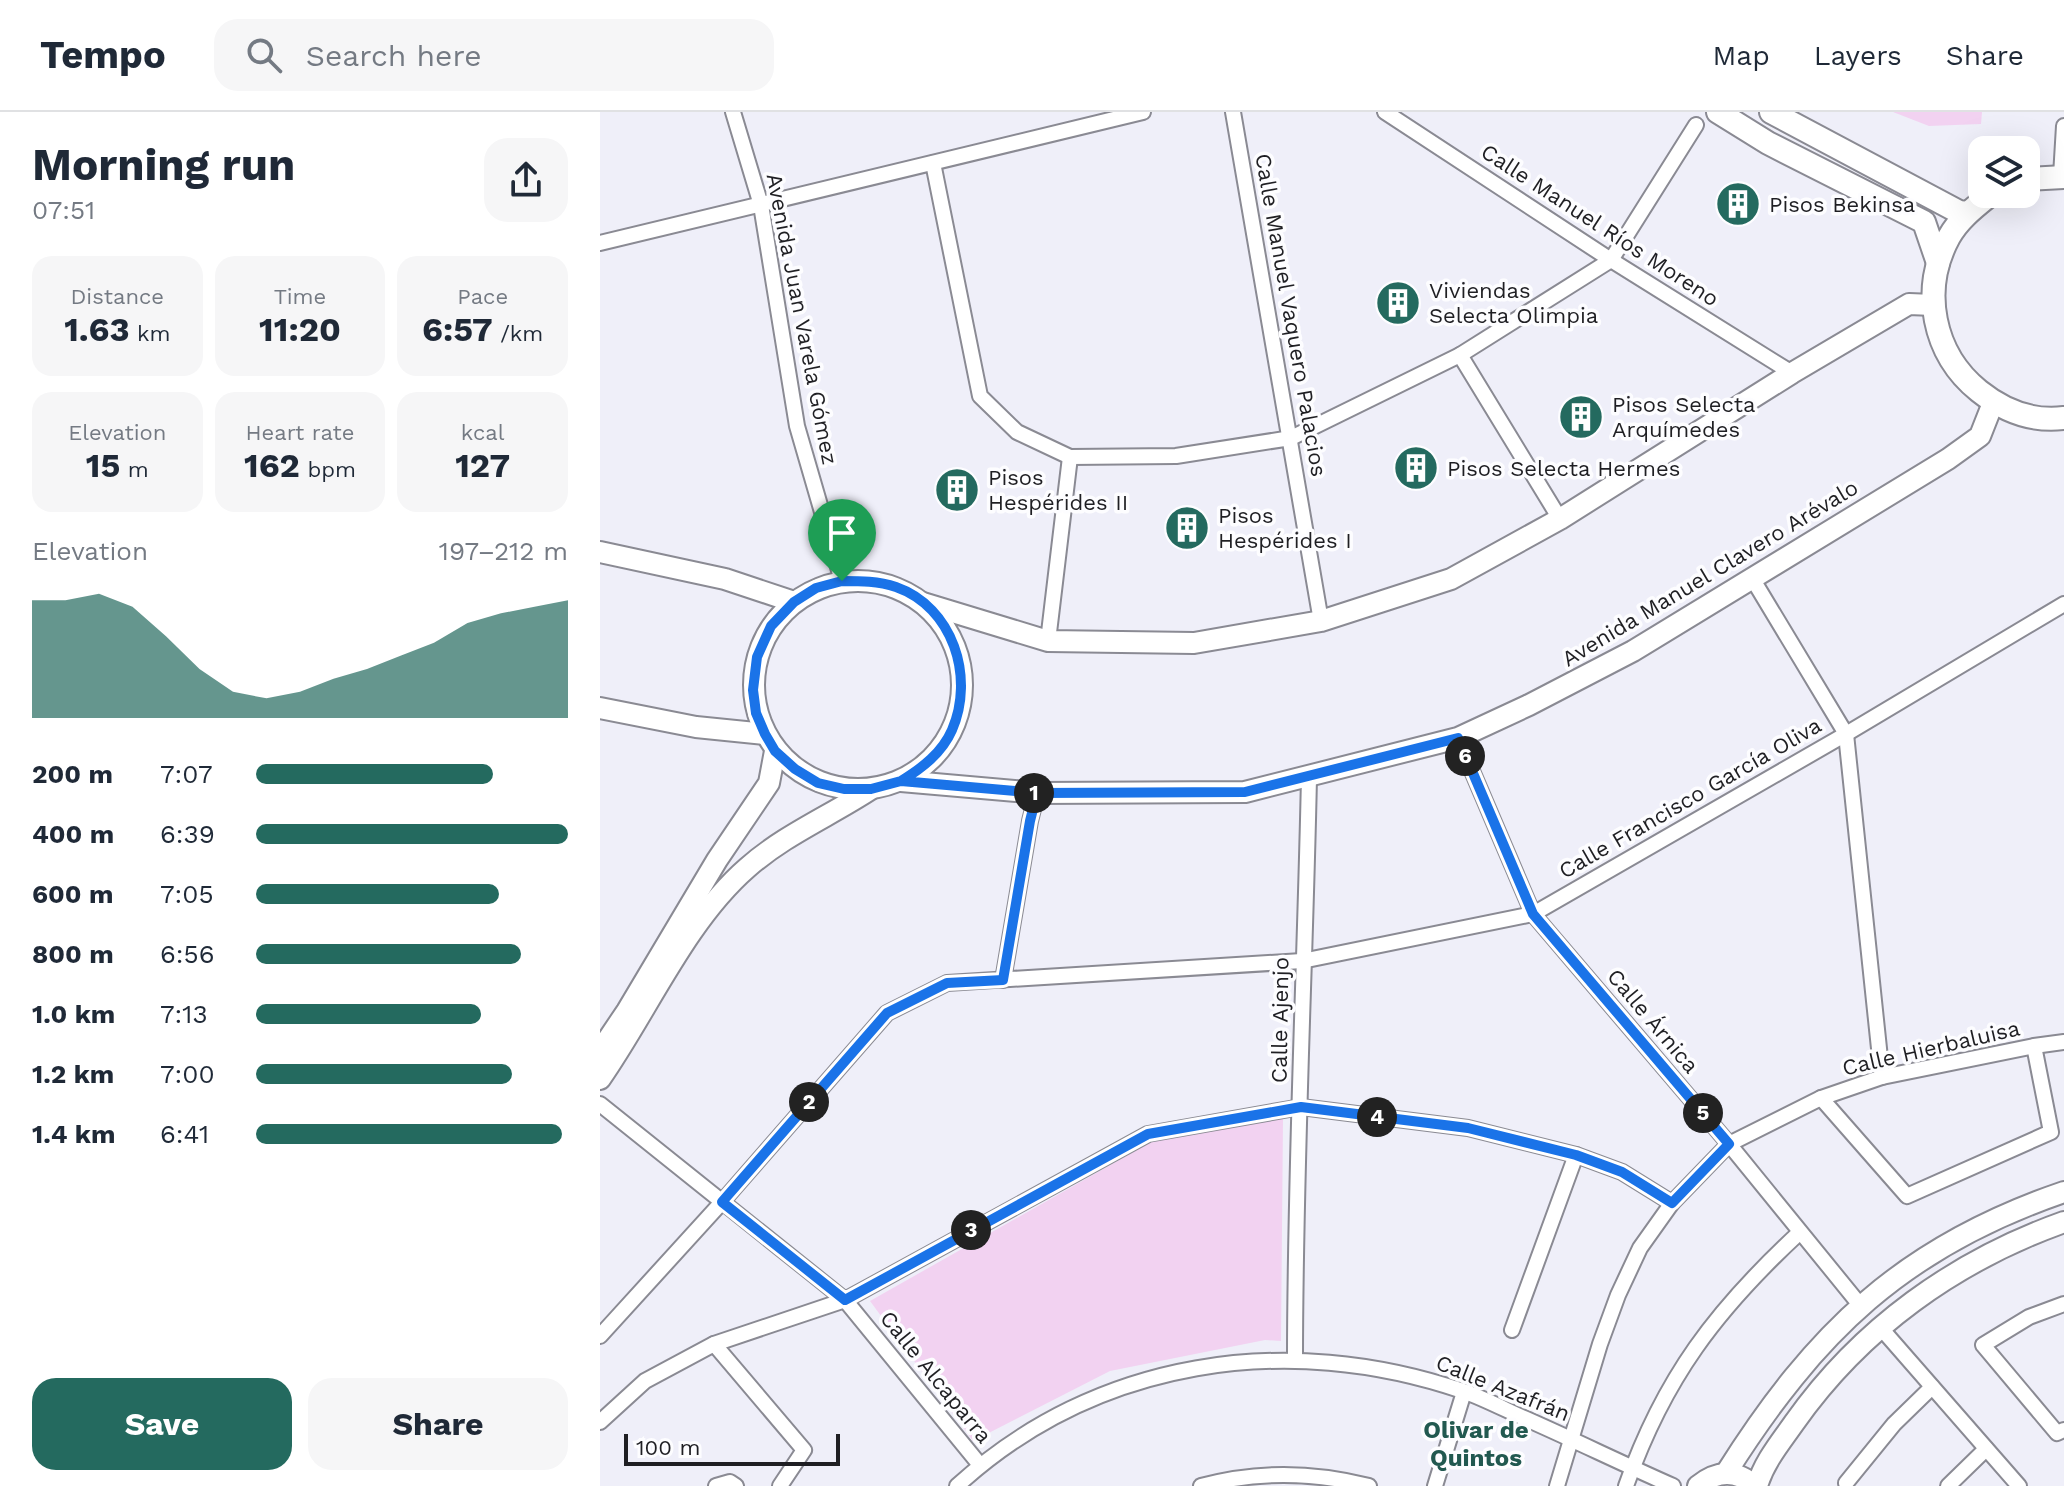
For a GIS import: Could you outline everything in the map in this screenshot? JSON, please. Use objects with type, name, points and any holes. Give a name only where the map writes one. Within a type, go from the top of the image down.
[{"type":"main road","points":[[1718,112],[1768,143],[1924,222],[1938,263]]},
{"type":"main road","points":[[1771,112],[1959,212],[1967,213]]},
{"type":"main road","points":[[2040,178],[2062,176]]},
{"type":"main road","points":[[1973,208],[1949,236],[1938,263],[1933,305],[1942,344],[1962,378],[1993,403],[2022,415],[2064,418]]},
{"type":"main road","points":[[923,603],[1048,641],[1194,643],[1321,621],[1451,579],[1560,519],[1792,373],[1909,304],[1933,305]]},
{"type":"main road","name":"Avenida Manuel Clavero Arévalo","points":[[901,781],[1037,793],[1245,792],[1458,738],[1633,651],[1948,459],[1980,436],[1993,403]]},
{"type":"main road","points":[[600,552],[725,579],[794,602]]},
{"type":"main road","points":[[842,581],[871,581],[899,588],[923,603],[943,623],[956,648],[962,676],[961,704],[952,731],[939,751],[922,768],[901,781],[871,789],[844,789],[818,783],[795,769],[770,742],[756,713],[753,690],[757,657],[771,626],[794,602],[816,588],[842,581]]},
{"type":"main road","points":[[600,708],[770,742]]},
{"type":"main road","points":[[600,1051],[717,860],[769,783],[770,742]]},
{"type":"main road","points":[[600,1079],[697,925],[720,895],[768,850],[871,789]]},
{"type":"main road","points":[[1726,1473],[1789,1381],[1860,1305],[1893,1278],[1945,1245],[2026,1205],[2064,1192]]},
{"type":"main road","points":[[1698,1486],[1706,1479],[1726,1473],[1737,1475],[1756,1486],[1762,1470],[1811,1399],[1880,1327],[1911,1301],[1983,1256],[2064,1222]]},
{"type":"street","name":"Avenida Juan Varela Gómez","points":[[733,112],[761,205],[797,426],[829,545],[842,581]]},
{"type":"street","points":[[600,243],[1143,112]]},
{"type":"street","name":"Calle Manuel Vaquero Palacios","points":[[1233,112],[1321,621]]},
{"type":"street","name":"Calle Manuel Ríos Moreno","points":[[1385,112],[1611,260],[1792,373]]},
{"type":"street","points":[[933,163],[980,396],[1017,432],[1070,457],[1176,456],[1291,438],[1460,355],[1611,260],[1696,125]]},
{"type":"street","points":[[2062,176],[2064,126]]},
{"type":"street","points":[[1460,355],[1560,519]]},
{"type":"street","points":[[1048,641],[1070,457]]},
{"type":"street","points":[[1752,578],[1846,734],[1882,1077]]},
{"type":"street","name":"Calle Francisco García Oliva","points":[[600,1336],[887,1013],[947,983],[1302,961],[1533,914],[2064,604]]},
{"type":"street","name":"Calle Árnica","points":[[1458,738],[1533,914],[1729,1144],[1860,1305]]},
{"type":"street","name":"Calle Ajenjo","points":[[1295,1359],[1295,1235],[1309,777]]},
{"type":"street","points":[[1003,980],[1037,793]]},
{"type":"street","name":"Calle Hierbaluisa","points":[[1557,1486],[1600,1344],[1640,1248],[1672,1203],[1729,1144],[1821,1098],[1882,1077],[2064,1042]]},
{"type":"street","points":[[1821,1098],[1907,1196],[2051,1132],[2034,1046]]},
{"type":"street","name":"Calle Alcaparra","points":[[600,1104],[845,1300],[980,1465]]},
{"type":"street","points":[[600,1422],[645,1381],[714,1344],[845,1300],[1148,1134],[1301,1107],[1468,1128],[1576,1155],[1622,1172],[1672,1203]]},
{"type":"street","points":[[1512,1330],[1576,1155]]},
{"type":"street","points":[[1626,1486],[1677,1374],[1713,1321],[1753,1276],[1799,1233]]},
{"type":"street","points":[[2064,1304],[2029,1317],[1983,1345],[2057,1433],[2064,1430]]},
{"type":"street","points":[[1880,1327],[2019,1486]]},
{"type":"street","points":[[714,1344],[804,1450],[780,1486]]},
{"type":"street","name":"Calle Azafrán","points":[[957,1486],[980,1465],[1063,1412],[1142,1380],[1206,1365],[1295,1359],[1383,1368],[1464,1392],[1673,1486]]},
{"type":"street","points":[[1846,1483],[1894,1424],[1932,1387]]},
{"type":"street","points":[[1435,1486],[1464,1392]]},
{"type":"street","points":[[1948,1486],[1986,1449]]},
{"type":"street","points":[[1201,1486],[1258,1476],[1300,1475],[1342,1479],[1369,1486]]},
{"type":"street","points":[[716,1486],[730,1482],[736,1486]]},
{"type":"shaded area","points":[[1893,112],[1982,112],[1981,124],[1929,126]]},
{"type":"shaded area","points":[[1283,1118],[1281,1341],[1265,1340],[1110,1371],[973,1441],[870,1301],[1151,1142]]},
{"type":"place","name":"Pisos Bekinsa","points":[[1738,204]]},
{"type":"place","name":"Viviendas Selecta Olimpia","points":[[1398,303]]},
{"type":"place","name":"Pisos Selecta Arquímedes","points":[[1581,417]]},
{"type":"place","name":"Pisos Selecta Hermes","points":[[1416,468]]},
{"type":"place","name":"Pisos Hespérides II","points":[[957,490]]},
{"type":"place","name":"Pisos Hespérides I","points":[[1187,528]]},
{"type":"district","name":"Olivar de Quintos","points":[[1476,1444]]},
{"type":"route","points":[[842,581],[816,588],[794,602],[771,626],[757,657],[753,690],[756,713],[775,751],[795,769],[818,783],[844,789],[871,789],[901,781],[951,785],[1037,793],[1245,792],[1458,738],[1533,914],[1729,1144],[1672,1203],[1622,1172],[1576,1155],[1468,1128],[1301,1107],[1148,1134],[845,1300],[722,1202],[887,1013],[947,983],[1003,980],[1037,793],[901,781],[922,768],[939,751],[952,731],[961,704],[962,676],[956,648],[943,623],[923,603],[899,588],[871,581],[842,581]]}]
